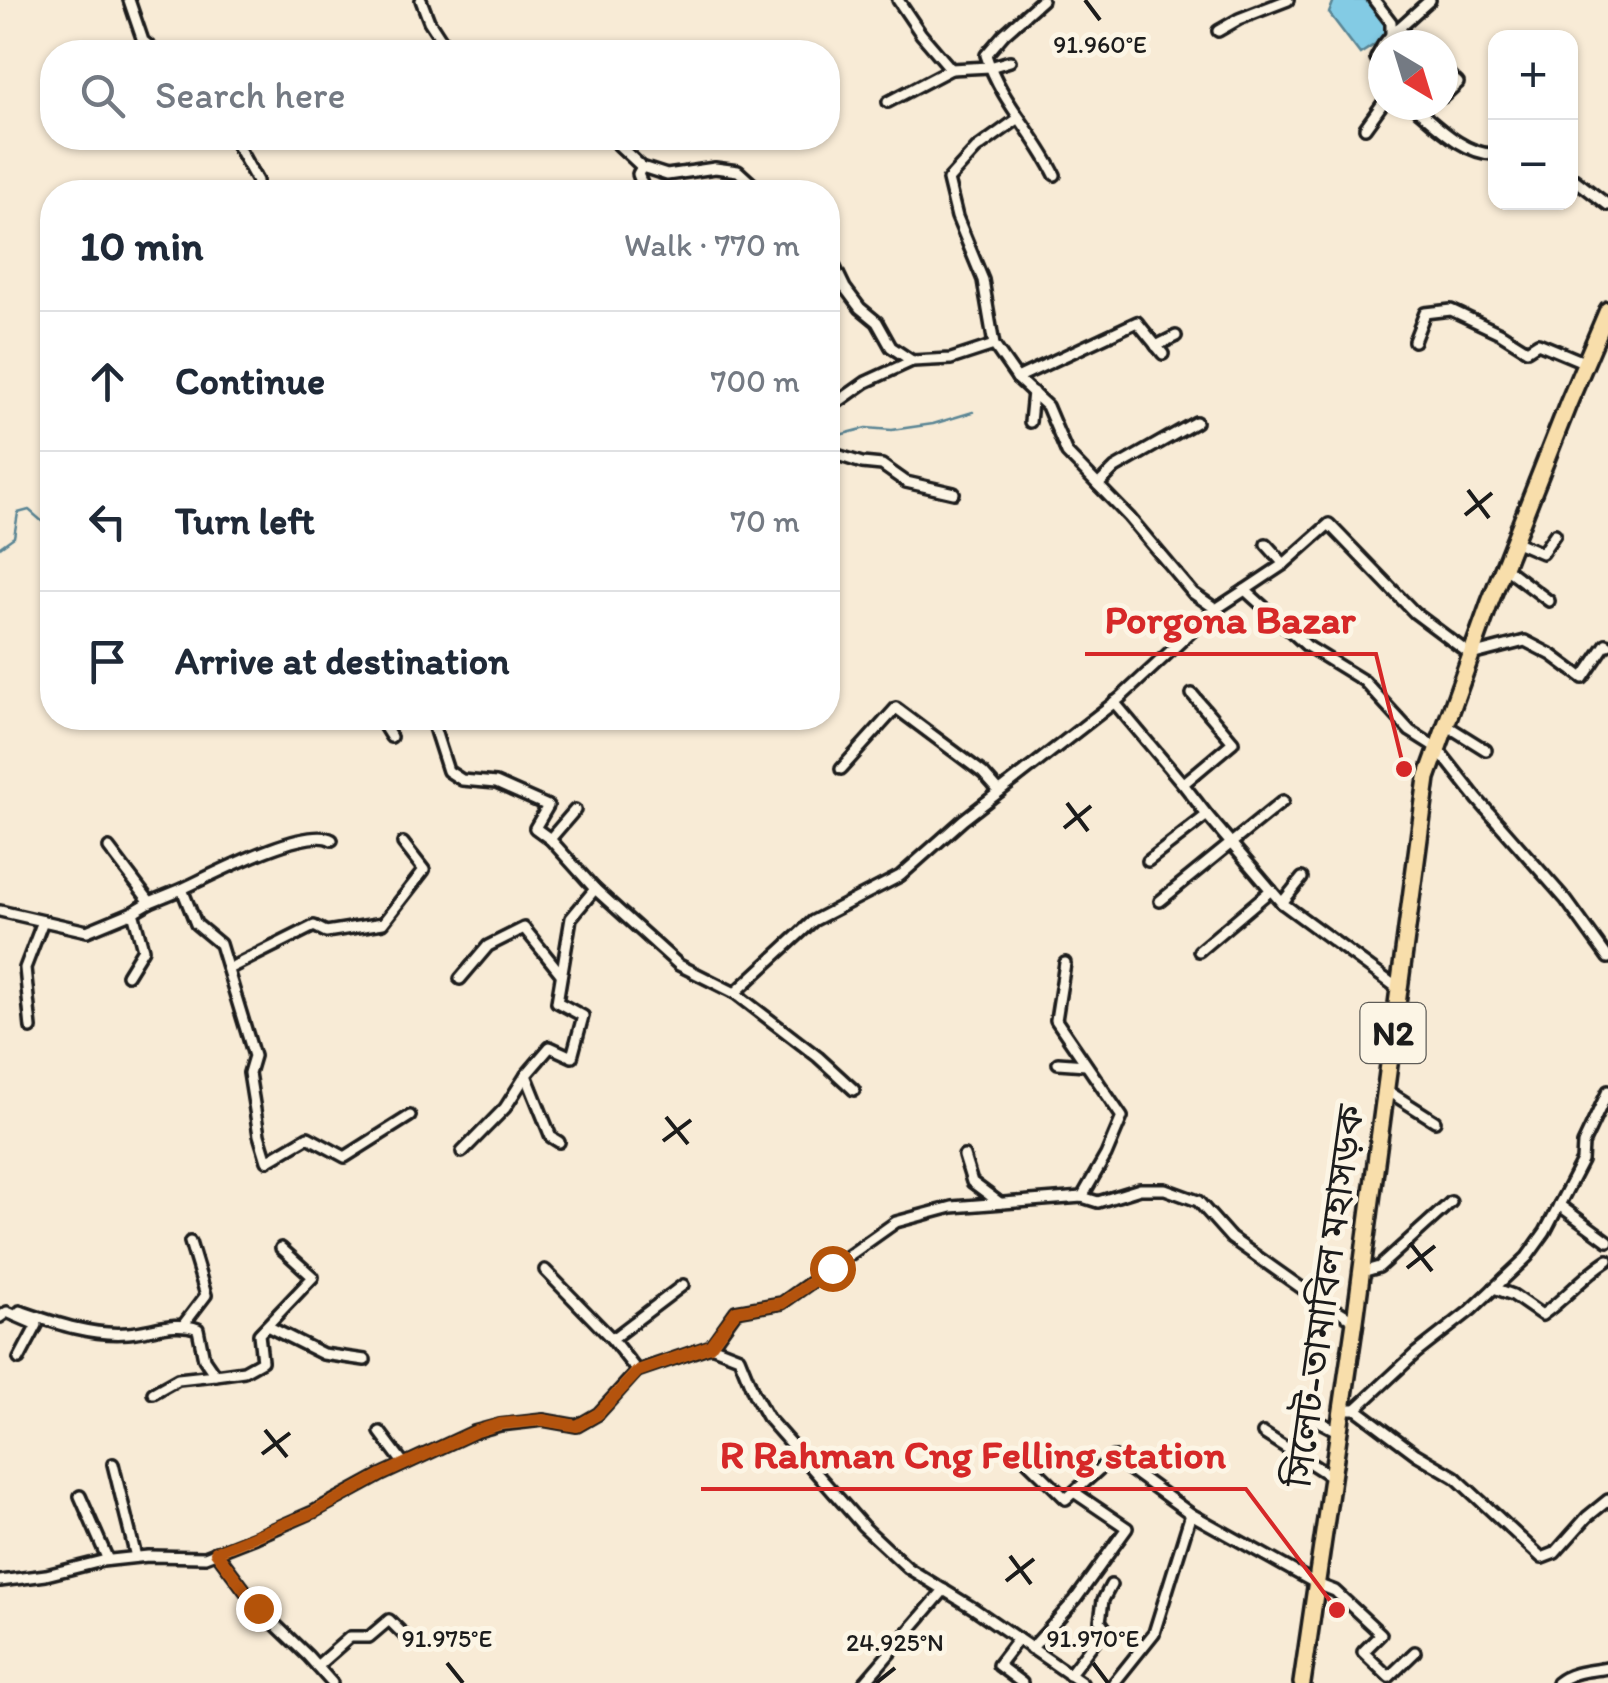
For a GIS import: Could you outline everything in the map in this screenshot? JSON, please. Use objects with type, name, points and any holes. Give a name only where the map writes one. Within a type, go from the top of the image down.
[{"type":"highway","name":"N2","points":[[1584,369],[1608,311]]},
{"type":"highway","name":"সিলেট-তামাবিল মহাসড়ক","points":[[1302,1683],[1339,1432],[1349,1409],[1355,1320],[1427,778],[1514,540],[1584,369]]},
{"type":"street","points":[[128,0],[143,40]]},
{"type":"street","points":[[421,0],[441,40]]},
{"type":"street","points":[[898,0],[952,69]]},
{"type":"street","points":[[1042,0],[986,55],[1055,176]]},
{"type":"street","points":[[1218,31],[1288,0]]},
{"type":"street","points":[[1374,0],[1393,30]]},
{"type":"street","points":[[1396,30],[1430,0]]},
{"type":"street","points":[[888,102],[952,69],[990,68],[1010,61]]},
{"type":"street","points":[[1019,118],[976,149],[948,180],[957,218],[983,280],[994,346],[1017,378],[1047,406],[1067,453],[1130,517],[1193,593],[1216,610]]},
{"type":"street","points":[[1365,128],[1371,120]]},
{"type":"street","points":[[1432,120],[1465,146],[1488,155]]},
{"type":"street","points":[[239,150],[255,180]]},
{"type":"street","points":[[624,150],[642,166],[667,175],[715,168],[738,171],[748,180]]},
{"type":"street","points":[[640,180],[638,174],[642,166]]},
{"type":"street","points":[[1578,182],[1608,205]]},
{"type":"street","points":[[840,279],[860,308],[877,322],[891,347],[912,361]]},
{"type":"street","points":[[1414,341],[1425,313],[1450,310],[1528,350],[1538,343],[1584,369]]},
{"type":"street","points":[[1017,378],[1138,317],[1160,350],[1176,336]]},
{"type":"street","points":[[840,400],[866,382],[912,361],[951,360],[994,346]]},
{"type":"street","points":[[1030,422],[1033,392]]},
{"type":"street","points":[[1098,485],[1115,468],[1196,422]]},
{"type":"street","points":[[840,456],[882,465],[906,482],[954,492]]},
{"type":"street","points":[[735,993],[814,921],[900,876],[962,820],[1114,702],[1216,610],[1284,564],[1328,524],[1415,612],[1471,655],[1525,640],[1582,678],[1608,645]]},
{"type":"street","points":[[1514,540],[1542,553],[1555,534]]},
{"type":"street","points":[[1266,544],[1284,564]]},
{"type":"street","points":[[1504,567],[1548,600]]},
{"type":"street","points":[[1245,590],[1308,646],[1364,681],[1410,731],[1437,748],[1566,900],[1608,958]]},
{"type":"street","points":[[1183,784],[1233,742],[1192,694]]},
{"type":"street","points":[[1114,702],[1282,902],[1399,989]]},
{"type":"street","points":[[840,769],[896,708],[983,773],[1000,791]]},
{"type":"street","points":[[1446,724],[1486,750]]},
{"type":"street","points":[[387,730],[391,737]]},
{"type":"street","points":[[435,730],[448,771],[462,780],[496,783],[548,806],[535,828],[550,838],[596,889],[679,964],[735,993],[854,1090]]},
{"type":"street","points":[[1160,901],[1283,800]]},
{"type":"street","points":[[550,838],[575,810]]},
{"type":"street","points":[[1148,861],[1206,815]]},
{"type":"street","points":[[0,911],[87,931],[268,850],[325,836],[332,840]]},
{"type":"street","points":[[228,969],[314,926],[326,932],[383,923],[424,870],[403,843]]},
{"type":"street","points":[[109,848],[150,902]]},
{"type":"street","points":[[1282,902],[1302,878]]},
{"type":"street","points":[[182,889],[196,924],[220,944],[228,969],[254,1056],[249,1073],[267,1161],[308,1136],[345,1156],[410,1116]]},
{"type":"street","points":[[462,1152],[505,1108],[526,1074],[550,1047],[572,1056],[584,1016],[556,1002],[571,918],[596,889]]},
{"type":"street","points":[[1199,951],[1271,890]]},
{"type":"street","points":[[127,975],[144,949],[133,912]]},
{"type":"street","points":[[31,1028],[25,968],[44,922]]},
{"type":"street","points":[[460,979],[488,946],[524,928],[561,975]]},
{"type":"street","points":[[1065,963],[1056,1020],[1122,1117],[1082,1198]]},
{"type":"street","points":[[1058,1063],[1086,1064]]},
{"type":"street","points":[[526,1074],[551,1137],[559,1142]]},
{"type":"street","points":[[1386,1090],[1435,1121]]},
{"type":"street","points":[[1608,1091],[1583,1144],[1582,1160],[1545,1232],[1527,1256],[1471,1310],[1349,1409],[1455,1477],[1542,1558],[1555,1553],[1608,1500]]},
{"type":"street","points":[[964,1156],[972,1182],[1000,1204]]},
{"type":"street","points":[[0,1581],[108,1560],[204,1557],[314,1512],[474,1432],[500,1424],[543,1420],[577,1426],[598,1414],[638,1371],[710,1346],[736,1311],[782,1303],[896,1222],[952,1207],[1082,1198],[1098,1202],[1140,1189],[1165,1189],[1198,1201],[1230,1238],[1355,1320]]},
{"type":"street","points":[[1362,1272],[1380,1267],[1451,1202]]},
{"type":"street","points":[[1559,1204],[1608,1241]]},
{"type":"street","points":[[184,1324],[206,1295],[190,1242]]},
{"type":"street","points":[[153,1393],[178,1379],[244,1371],[262,1361],[260,1334],[313,1278],[281,1248]]},
{"type":"street","points":[[1494,1288],[1542,1316],[1608,1260]]},
{"type":"street","points":[[546,1270],[638,1371]]},
{"type":"street","points":[[612,1339],[682,1285]]},
{"type":"street","points":[[0,1317],[7,1312],[37,1325],[20,1359]]},
{"type":"street","points":[[16,1316],[20,1312],[81,1330],[126,1333],[184,1324],[198,1329],[204,1359],[214,1376]]},
{"type":"street","points":[[266,1326],[322,1354],[365,1360]]},
{"type":"street","points":[[710,1346],[739,1357],[767,1417],[852,1514],[908,1568],[1082,1683]]},
{"type":"street","points":[[1303,1413],[1339,1432]]},
{"type":"street","points":[[380,1432],[404,1464]]},
{"type":"street","points":[[1263,1433],[1332,1477]]},
{"type":"street","points":[[1024,1458],[1066,1499],[1113,1457],[1191,1514],[1336,1591],[1381,1634],[1363,1652],[1389,1678],[1415,1652]]},
{"type":"street","points":[[114,1464],[136,1558]]},
{"type":"street","points":[[1032,1648],[1075,1600],[1127,1528],[1074,1492]]},
{"type":"street","points":[[80,1496],[108,1560]]},
{"type":"street","points":[[1114,1683],[1154,1633],[1191,1514]]},
{"type":"street","points":[[216,1552],[258,1608],[332,1683]]},
{"type":"street","points":[[1070,1675],[1105,1628],[1100,1621],[1103,1600],[1112,1584]]},
{"type":"street","points":[[864,1683],[944,1590]]},
{"type":"street","points":[[317,1666],[350,1636],[369,1637],[390,1620],[403,1634]]},
{"type":"street","points":[[1018,1639],[998,1665],[1022,1683]]},
{"type":"street","points":[[1558,1683],[1580,1672],[1608,1668]]},
{"type":"street","points":[[1580,1672],[1593,1683]]},
{"type":"water","points":[[1334,0],[1368,0],[1387,24],[1387,30],[1368,30],[1368,49],[1360,54],[1329,13]]},
{"type":"waterway","points":[[840,435],[866,428],[892,430],[933,424],[973,412]]},
{"type":"waterway","points":[[0,547],[14,537],[18,513],[29,510],[40,520]]},
{"type":"place","name":"Porgona Bazar","points":[[1404,769]]},
{"type":"place","name":"R Rahman Cng Felling station","points":[[1337,1610]]},
{"type":"route","points":[[258,1608],[216,1552],[314,1512],[381,1475],[474,1432],[500,1424],[543,1420],[577,1426],[598,1414],[638,1371],[710,1346],[736,1311],[782,1303],[832,1268]]}]
